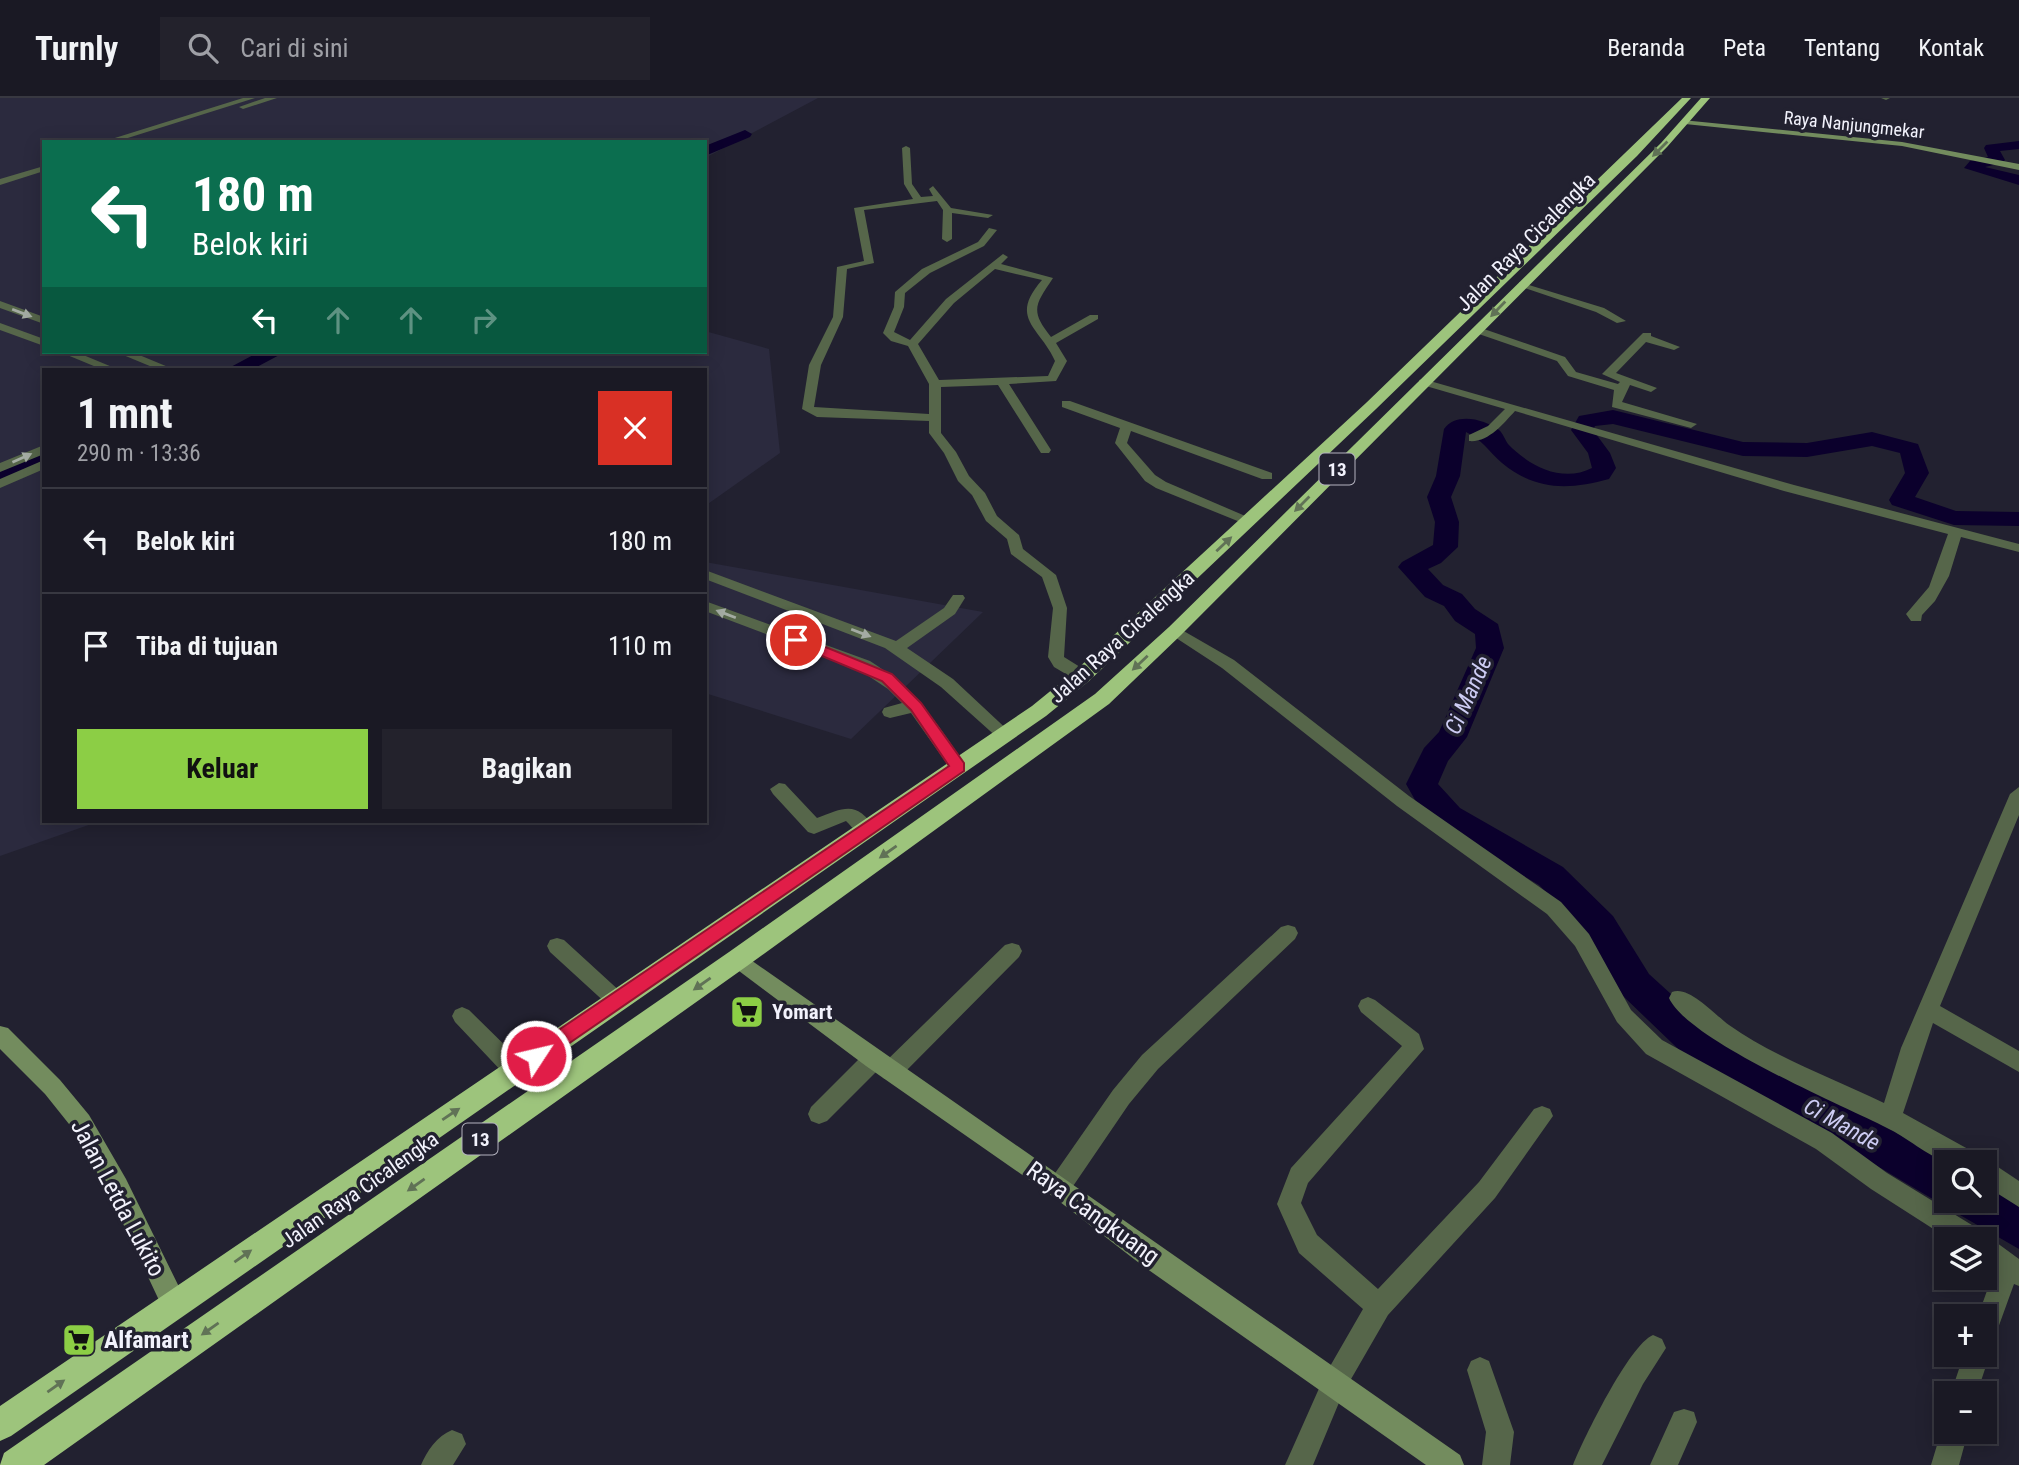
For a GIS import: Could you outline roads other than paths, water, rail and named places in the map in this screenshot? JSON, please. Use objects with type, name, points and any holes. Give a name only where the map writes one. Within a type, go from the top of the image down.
[{"type":"highway","name":"Jalan Raya Cicalengka","points":[[0,1425],[616,1000],[867,831],[1005,735],[1082,677],[1250,521],[1624,163],[1686,98]]},
{"type":"highway","name":"Jalan Raya Cicalengka","points":[[16,1465],[738,959],[1102,699],[1175,631],[1706,98]]},
{"type":"street","points":[[113,140],[251,98]]},
{"type":"street","points":[[136,140],[273,98]]},
{"type":"street","name":"Raya Nanjungmekar","points":[[1685,122],[1902,144],[2019,167]]},
{"type":"street","points":[[906,148],[908,184],[918,200]]},
{"type":"street","points":[[0,174],[42,162]]},
{"type":"street","points":[[0,182],[42,169]]},
{"type":"street","points":[[932,187],[948,210],[947,239]]},
{"type":"street","points":[[935,418],[817,413],[808,409],[815,365],[838,317],[842,267],[869,263],[859,208],[938,198]]},
{"type":"street","points":[[948,210],[988,215]]},
{"type":"street","points":[[992,230],[990,235],[970,250],[927,271],[900,292],[899,307],[888,333],[895,339],[912,344],[935,384],[935,433],[950,452],[963,478],[978,493],[992,518],[1012,534],[1018,553],[1049,575],[1060,608],[1056,656],[1060,663],[1082,677]]},
{"type":"street","points":[[912,344],[950,301],[1003,257]]},
{"type":"street","points":[[935,384],[1052,378],[1061,359],[1039,328],[1031,306],[1032,299],[1048,278],[992,264]]},
{"type":"street","points":[[1523,284],[1600,310],[1620,321]]},
{"type":"street","points":[[0,304],[42,320]]},
{"type":"street","points":[[1049,343],[1094,317]]},
{"type":"street","points":[[0,326],[42,342]]},
{"type":"street","points":[[1477,330],[1561,359],[1572,374],[1651,388]]},
{"type":"street","points":[[1624,385],[1608,372],[1646,337],[1674,347]]},
{"type":"street","points":[[71,354],[108,368]]},
{"type":"street","points":[[127,354],[164,368]]},
{"type":"street","points":[[1002,382],[1045,450]]},
{"type":"street","points":[[1423,383],[1593,429],[1789,488],[2019,548]]},
{"type":"street","points":[[1624,385],[1616,404],[1691,424]]},
{"type":"street","points":[[1066,404],[1267,475]]},
{"type":"street","points":[[1481,434],[1513,407]]},
{"type":"street","points":[[1127,425],[1121,443],[1150,478],[1160,485],[1250,521]]},
{"type":"street","points":[[0,468],[42,450]]},
{"type":"street","points":[[0,484],[42,465]]},
{"type":"street","points":[[1916,618],[1914,614],[1922,608],[1950,558],[1956,531]]},
{"type":"street","points":[[707,575],[897,648],[947,683],[1005,735]]},
{"type":"street","points":[[897,648],[950,611],[958,598]]},
{"type":"street","points":[[707,607],[864,665],[887,677],[916,706],[958,767]]},
{"type":"street","points":[[1175,631],[1228,664],[1403,801],[1553,908],[1582,940],[1624,1016],[1654,1047],[1824,1141],[1879,1181],[1952,1227]]},
{"type":"street","points":[[890,712],[916,706]]},
{"type":"street","points":[[779,789],[814,827],[849,813],[867,831]]},
{"type":"street","points":[[1890,1118],[1912,1048],[1930,1011],[2019,794]]},
{"type":"street","points":[[1059,1187],[1121,1097],[1150,1062],[1288,933]]},
{"type":"street","points":[[558,946],[616,1000]]},
{"type":"street","points":[[819,1114],[882,1065],[1012,951]]},
{"type":"street","name":"Raya Cangkuang","points":[[738,959],[882,1065],[1059,1187],[1144,1251],[1450,1465]]},
{"type":"street","points":[[1679,998],[1705,1020],[1784,1069],[1890,1118],[1947,1150]]},
{"type":"street","points":[[1368,1006],[1411,1041],[1413,1049],[1299,1177],[1289,1204],[1308,1244],[1379,1306]]},
{"type":"street","points":[[1930,1011],[2019,1062]]},
{"type":"street","points":[[462,1016],[515,1070]]},
{"type":"street","name":"Jalan Letda Lukito","points":[[0,1035],[39,1071],[81,1122],[103,1159],[174,1304]]},
{"type":"street","points":[[1299,1465],[1334,1384],[1379,1306],[1487,1190],[1542,1116]]},
{"type":"street","points":[[1997,1180],[2019,1195]]},
{"type":"street","points":[[1997,1258],[2013,1270],[1997,1305]]},
{"type":"street","points":[[1587,1465],[1634,1376],[1653,1348]]},
{"type":"street","points":[[1480,1370],[1500,1432],[1496,1465]]},
{"type":"street","points":[[1664,1465],[1684,1422]]},
{"type":"street","points":[[435,1465],[453,1444]]},
{"type":"street","points":[[1945,1465],[1951,1444]]},
{"type":"waterway","points":[[707,151],[745,134]]},
{"type":"waterway","name":"Ci Mande","points":[[2019,145],[1991,148],[1997,160],[1975,164],[1972,168],[2019,180]]},
{"type":"waterway","points":[[239,368],[271,354]]},
{"type":"waterway","name":"Ci Mande","points":[[1934,1176],[1824,1113],[1712,1056],[1636,985],[1601,926],[1551,876],[1449,817],[1430,799],[1422,784],[1435,756],[1452,737],[1490,648],[1488,630],[1465,615],[1453,600],[1434,591],[1411,567],[1432,558],[1445,547],[1447,522],[1439,497],[1448,476],[1455,429],[1465,424],[1491,435],[1502,450],[1529,471],[1557,481],[1601,474],[1604,468],[1599,453],[1582,430],[1587,421],[1613,417],[1743,449],[1807,450],[1872,439],[1910,449],[1917,473],[1901,500],[1954,518],[2019,519]]},
{"type":"waterway","points":[[0,476],[42,457]]},
{"type":"waterway","name":"Ci Mande","points":[[1996,1213],[2019,1227]]},
{"type":"place","name":"Yomart","points":[[747,1012]]},
{"type":"place","name":"Alfamart","points":[[79,1340]]}]
